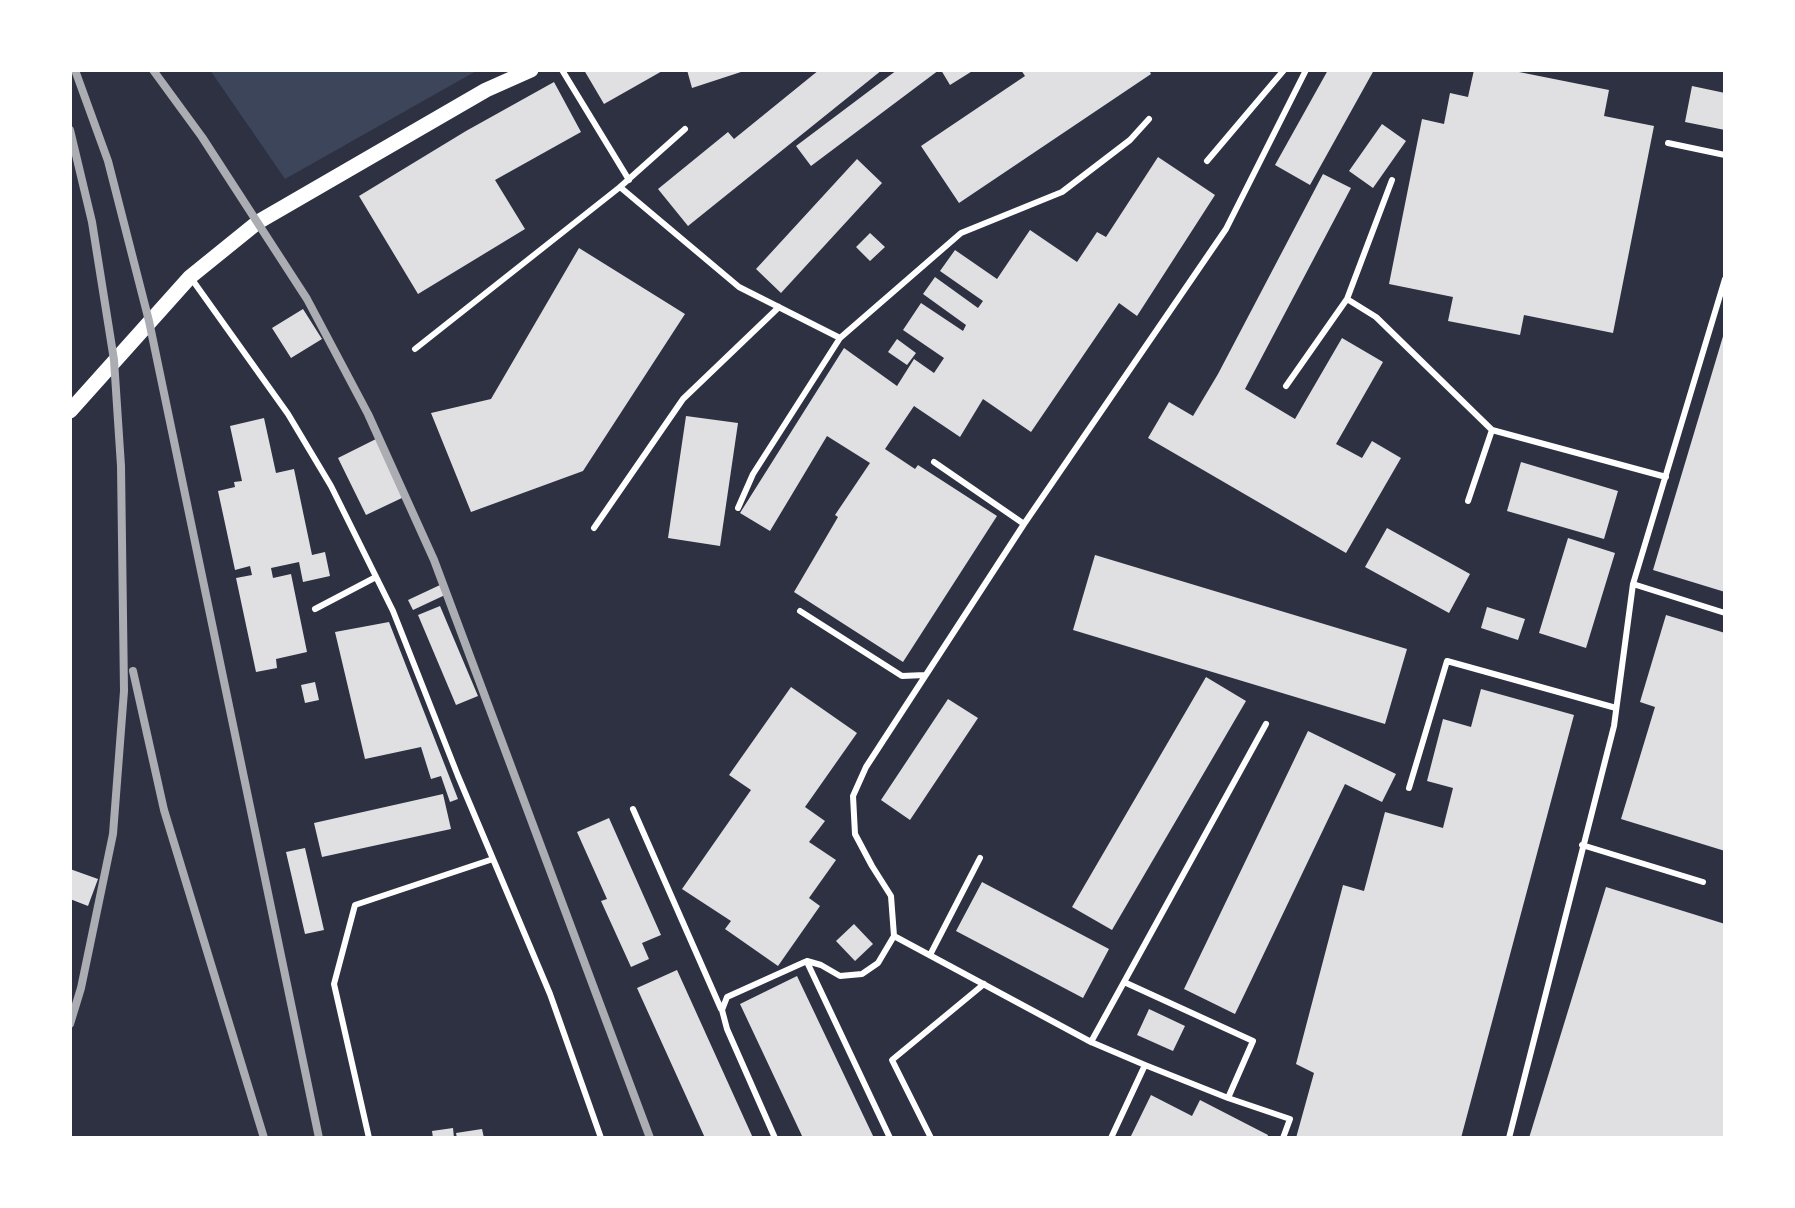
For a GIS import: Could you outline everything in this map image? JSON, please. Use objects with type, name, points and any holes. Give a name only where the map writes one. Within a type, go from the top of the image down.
[{"type":"street","points":[[70,411],[190,277],[258,222],[486,90],[531,70]]},
{"type":"lane","points":[[562,70],[629,180]]},
{"type":"lane","points":[[1208,161],[1284,70]]},
{"type":"lane","points":[[722,1010],[727,997],[806,961],[840,976],[862,974],[878,963],[894,936],[891,896],[855,834],[853,796],[866,768],[1024,524],[1226,229],[1306,70]]},
{"type":"lane","points":[[738,508],[753,474],[840,338],[961,233],[1062,192],[1130,140],[1149,120]]},
{"type":"lane","points":[[415,349],[620,188],[685,129]]},
{"type":"lane","points":[[1668,142],[1725,155]]},
{"type":"lane","points":[[1286,386],[1347,298],[1392,180]]},
{"type":"lane","points":[[620,188],[739,287],[840,338]]},
{"type":"lane","points":[[190,277],[288,414],[331,486],[376,577],[550,994],[602,1138]]},
{"type":"lane","points":[[1509,1138],[1614,726],[1633,584],[1725,279]]},
{"type":"lane","points":[[1347,298],[1376,317],[1492,430],[1666,477]]},
{"type":"lane","points":[[594,528],[683,399],[779,307]]},
{"type":"lane","points":[[1468,501],[1492,430]]},
{"type":"lane","points":[[934,462],[1024,524]]},
{"type":"lane","points":[[315,608],[376,577]]},
{"type":"lane","points":[[1633,584],[1725,613]]},
{"type":"lane","points":[[800,611],[902,676],[925,675]]},
{"type":"lane","points":[[1409,788],[1447,661],[1616,708]]},
{"type":"lane","points":[[1091,1042],[1266,724]]},
{"type":"lane","points":[[633,809],[775,1138]]},
{"type":"lane","points":[[1582,846],[1703,882]]},
{"type":"lane","points":[[930,955],[980,858]]},
{"type":"lane","points":[[369,1138],[334,984],[355,905],[494,859]]},
{"type":"lane","points":[[894,936],[1091,1042],[1290,1119],[1282,1138]]},
{"type":"lane","points":[[806,961],[890,1138]]},
{"type":"lane","points":[[1124,982],[1253,1041],[1228,1098]]},
{"type":"lane","points":[[931,1138],[892,1060],[984,984]]},
{"type":"lane","points":[[1110,1138],[1145,1065]]},
{"type":"shaded area","points":[[210,70],[478,70],[285,179]]},
{"type":"building","points":[[584,70],[664,70],[604,104]]},
{"type":"building","points":[[687,70],[744,70],[744,71],[692,88]]},
{"type":"building","points":[[819,70],[882,70],[688,226],[658,189],[728,132],[734,139]]},
{"type":"building","points":[[897,70],[939,70],[811,166],[796,146]]},
{"type":"building","points":[[941,70],[974,70],[950,85]]},
{"type":"building","points":[[1021,70],[1149,70],[1151,74],[959,203],[921,146],[1025,76]]},
{"type":"building","points":[[1328,70],[1374,70],[1310,185],[1275,165]]},
{"type":"building","points":[[1474,70],[1509,70],[1609,90],[1604,116],[1654,126],[1613,333],[1524,315],[1520,335],[1448,321],[1453,297],[1389,284],[1422,119],[1444,124],[1450,93],[1468,97]]},
{"type":"building","points":[[554,82],[581,132],[495,180],[525,229],[418,294],[359,196]]},
{"type":"building","points":[[1692,86],[1725,93],[1725,130],[1685,122]]},
{"type":"building","points":[[1382,124],[1406,141],[1373,188],[1349,171]]},
{"type":"building","points":[[1158,157],[1215,195],[1137,316],[1119,303],[1031,432],[983,399],[960,437],[914,406],[885,449],[915,469],[918,465],[997,516],[903,662],[794,592],[838,517],[835,515],[870,463],[827,436],[770,531],[740,513],[844,348],[897,386],[914,359],[934,373],[944,358],[903,330],[921,303],[963,331],[966,325],[923,294],[935,277],[978,308],[983,301],[940,271],[955,250],[997,279],[1030,230],[1077,262],[1097,232],[1106,237]]},
{"type":"building","points":[[857,159],[882,183],[781,293],[756,269]]},
{"type":"building","points":[[1323,174],[1351,188],[1245,389],[1295,419],[1342,338],[1383,362],[1336,444],[1362,458],[1372,441],[1401,458],[1346,553],[1148,438],[1169,402],[1193,416]]},
{"type":"building","points":[[870,233],[885,247],[870,261],[856,247]]},
{"type":"building","points":[[579,248],[685,314],[583,471],[471,512],[431,413],[491,399]]},
{"type":"building","points":[[303,309],[322,339],[291,358],[272,328]]},
{"type":"building","points":[[1725,333],[1725,592],[1653,570]]},
{"type":"building","points":[[897,339],[916,353],[907,365],[888,352]]},
{"type":"building","points":[[686,416],[738,423],[720,546],[668,538]]},
{"type":"building","points":[[264,418],[276,473],[294,469],[312,555],[325,552],[330,576],[303,582],[299,562],[271,568],[273,578],[291,574],[307,652],[276,659],[277,668],[256,672],[236,578],[252,575],[250,566],[235,570],[218,491],[242,481],[230,426]]},
{"type":"building","points":[[376,439],[404,497],[366,515],[338,458]]},
{"type":"building","points":[[1521,462],[1618,491],[1604,539],[1507,511]]},
{"type":"building","points":[[1387,528],[1470,574],[1449,613],[1365,567]]},
{"type":"building","points":[[1568,538],[1615,553],[1586,648],[1539,633]]},
{"type":"building","points":[[1095,555],[1407,649],[1385,724],[1073,630]]},
{"type":"building","points":[[440,585],[445,595],[413,610],[408,600]]},
{"type":"building","points":[[440,606],[478,696],[456,705],[418,615]]},
{"type":"building","points":[[1487,607],[1525,619],[1518,640],[1481,628]]},
{"type":"building","points":[[1666,615],[1725,633],[1725,851],[1621,819],[1655,707],[1640,702]]},
{"type":"building","points":[[389,622],[458,799],[450,802],[441,776],[431,779],[421,747],[365,759],[335,632]]},
{"type":"building","points":[[1206,677],[1246,701],[1112,930],[1072,907]]},
{"type":"building","points":[[315,682],[319,700],[305,703],[301,685]]},
{"type":"building","points":[[791,687],[857,733],[805,807],[825,821],[809,842],[836,860],[809,898],[820,906],[778,966],[725,929],[731,921],[682,889],[751,790],[729,775]]},
{"type":"building","points":[[1481,689],[1574,715],[1461,1138],[1296,1138],[1314,1073],[1296,1064],[1343,885],[1364,891],[1385,812],[1443,828],[1453,788],[1427,781],[1443,719],[1471,727]]},
{"type":"building","points":[[948,699],[978,718],[910,820],[881,800]]},
{"type":"building","points":[[1308,731],[1396,774],[1382,802],[1345,784],[1235,1014],[1184,989]]},
{"type":"building","points":[[443,794],[451,829],[322,857],[314,823]]},
{"type":"building","points":[[609,818],[661,935],[642,943],[649,959],[631,967],[601,901],[607,899],[577,832]]},
{"type":"building","points":[[305,848],[324,930],[305,934],[286,852]]},
{"type":"building","points":[[70,869],[98,879],[88,906],[70,899]]},
{"type":"building","points":[[982,882],[1109,949],[1083,998],[956,931]]},
{"type":"building","points":[[1606,887],[1725,924],[1725,1138],[1529,1138]]},
{"type":"building","points":[[854,924],[873,944],[855,961],[836,941]]},
{"type":"building","points":[[677,970],[753,1138],[705,1138],[637,988]]},
{"type":"building","points":[[797,976],[874,1138],[803,1138],[740,1004]]},
{"type":"building","points":[[1149,1009],[1185,1026],[1173,1051],[1137,1035]]},
{"type":"building","points":[[1151,1095],[1192,1116],[1200,1100],[1268,1135],[1267,1138],[1130,1138]]},
{"type":"building","points":[[453,1128],[454,1138],[433,1138],[432,1131]]},
{"type":"building","points":[[482,1129],[484,1138],[457,1138],[456,1133]]},
{"type":"railway","points":[[75,70],[108,161],[149,321],[319,1138]]},
{"type":"railway","points":[[153,70],[202,137],[307,299],[368,414],[434,560],[650,1138]]},
{"type":"railway","points":[[70,130],[92,222],[114,360],[121,466],[124,691],[113,834],[70,1024]]},
{"type":"railway","points":[[133,671],[164,810],[264,1138]]}]
